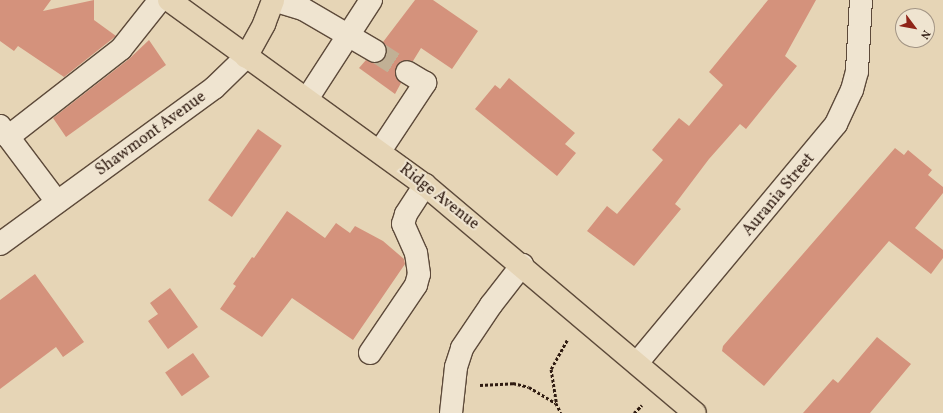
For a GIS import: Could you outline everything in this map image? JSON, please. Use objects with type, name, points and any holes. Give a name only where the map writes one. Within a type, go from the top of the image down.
[{"type":"main road","name":"Ridge Avenue","points":[[168,0],[425,185],[522,265],[695,413]]},
{"type":"main road","name":"Shawmont Avenue","points":[[246,57],[262,30],[273,0]]},
{"type":"street","points":[[57,202],[4,132],[121,49],[160,0]]},
{"type":"street","points":[[273,0],[303,9],[349,34],[375,51]]},
{"type":"street","points":[[307,99],[371,0]]},
{"type":"street","name":"Aurania Street","points":[[637,363],[836,124],[848,102],[857,71],[861,0]]},
{"type":"street","name":"Shawmont Avenue","points":[[0,244],[214,88],[246,57]]},
{"type":"street","points":[[380,152],[425,83],[408,72]]},
{"type":"street","points":[[370,353],[416,285],[419,274],[416,253],[403,224],[406,214],[425,185]]},
{"type":"street","points":[[451,413],[456,367],[462,348],[491,305],[522,265]]},
{"type":"path","points":[[562,413],[556,403],[551,368],[567,340]]},
{"type":"path","points":[[496,385],[513,383],[529,387],[556,403]]},
{"type":"path","points":[[634,413],[642,404]]},
{"type":"building","points":[[0,0],[51,0],[43,11],[94,0],[94,20],[116,36],[64,77],[18,46],[14,51],[0,41]]},
{"type":"building","points":[[415,0],[433,0],[478,31],[452,69],[421,48],[413,61],[401,61],[395,71],[401,83],[395,94],[359,68],[366,60],[375,63],[386,58],[387,51],[383,42]]},
{"type":"building","points":[[768,0],[816,0],[785,56],[797,66],[746,129],[740,124],[709,159],[675,204],[681,209],[634,266],[587,231],[607,206],[617,214],[663,160],[652,150],[679,118],[689,126],[723,85],[709,72]]},
{"type":"building","points":[[149,40],[166,65],[66,137],[53,118],[129,59]]},
{"type":"building","points":[[509,78],[575,133],[565,144],[576,153],[557,176],[475,109],[495,85],[500,89]]},
{"type":"building","points":[[258,129],[282,146],[232,217],[208,200]]},
{"type":"building","points":[[895,148],[904,155],[908,150],[932,170],[928,175],[943,187],[943,193],[915,228],[943,250],[943,258],[931,274],[889,241],[764,386],[722,351],[723,346]]},
{"type":"building","points":[[287,211],[325,238],[336,223],[350,233],[355,226],[383,241],[404,259],[405,264],[353,340],[292,298],[262,337],[220,309],[236,286],[233,284],[252,257],[254,258]]},
{"type":"building","points":[[35,274],[84,342],[63,357],[56,347],[0,389],[0,300]]},
{"type":"building","points":[[170,288],[198,327],[168,349],[148,321],[158,314],[150,303]]},
{"type":"building","points":[[877,337],[911,364],[870,413],[803,413],[833,379],[838,383]]},
{"type":"building","points":[[193,353],[210,377],[182,396],[165,373]]},
{"type":"tunnel","points":[[375,51],[407,72]]}]
